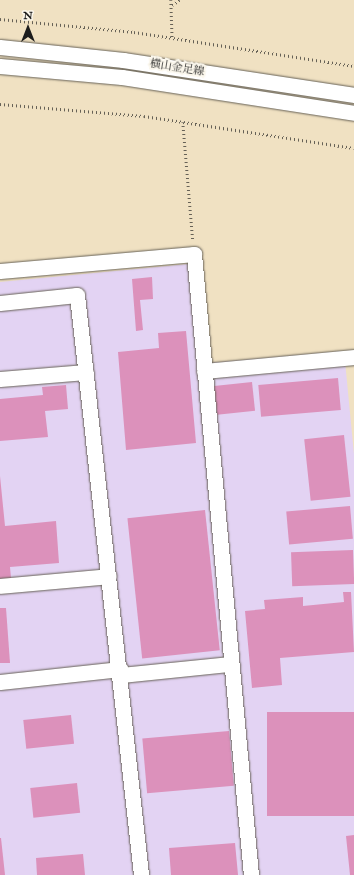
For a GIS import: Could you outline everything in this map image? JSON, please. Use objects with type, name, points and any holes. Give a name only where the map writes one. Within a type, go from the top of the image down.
[{"type":"street","name":"横山金足線","points":[[0,48],[123,60],[354,95]]},
{"type":"street","name":"横山金足線","points":[[0,66],[122,77],[354,113]]},
{"type":"street","points":[[0,271],[194,254],[230,664],[251,875]]},
{"type":"street","points":[[0,303],[78,295],[121,672],[141,875]]},
{"type":"street","points":[[204,371],[354,357]]},
{"type":"street","points":[[0,379],[86,372]]},
{"type":"street","points":[[0,586],[109,576]]},
{"type":"street","points":[[0,682],[230,664]]},
{"type":"path","points":[[171,0],[172,37]]},
{"type":"path","points":[[172,4],[179,0]]},
{"type":"path","points":[[0,19],[172,37],[354,66]]},
{"type":"path","points":[[0,104],[183,122],[354,148]]},
{"type":"path","points":[[183,122],[194,254]]},
{"type":"shaded area","points":[[198,263],[209,363],[344,351],[354,454],[354,875],[0,875],[0,282]]},
{"type":"building","points":[[152,277],[153,299],[140,300],[143,330],[136,331],[132,279]]},
{"type":"building","points":[[186,331],[196,443],[126,450],[118,352],[159,348],[158,333]]},
{"type":"building","points":[[338,378],[341,410],[261,417],[258,385]]},
{"type":"building","points":[[252,382],[255,411],[217,415],[214,386]]},
{"type":"building","points":[[66,385],[68,409],[45,411],[48,437],[0,441],[0,399],[43,395],[42,387]]},
{"type":"building","points":[[344,435],[350,497],[311,501],[304,439]]},
{"type":"building","points":[[0,476],[5,526],[56,521],[59,563],[10,567],[11,578],[0,579]]},
{"type":"building","points":[[350,506],[353,539],[289,544],[286,512]]},
{"type":"building","points":[[205,510],[220,650],[142,658],[127,518]]},
{"type":"building","points":[[353,550],[354,584],[292,586],[291,552]]},
{"type":"building","points":[[343,592],[351,592],[354,652],[280,658],[282,685],[252,688],[245,611],[265,609],[264,600],[303,597],[303,606],[344,602]]},
{"type":"building","points":[[0,608],[6,608],[10,663],[0,663]]},
{"type":"building","points":[[267,712],[354,712],[354,816],[267,816]]},
{"type":"building","points":[[71,715],[74,744],[26,749],[23,720]]},
{"type":"building","points":[[229,731],[234,786],[147,793],[142,739]]},
{"type":"building","points":[[77,783],[80,813],[33,818],[30,788]]},
{"type":"building","points":[[354,835],[354,875],[350,875],[346,836]]},
{"type":"building","points":[[1,838],[5,875],[0,875]]},
{"type":"building","points":[[235,843],[238,875],[171,875],[169,848]]},
{"type":"building","points":[[83,854],[85,875],[37,875],[36,858]]}]
